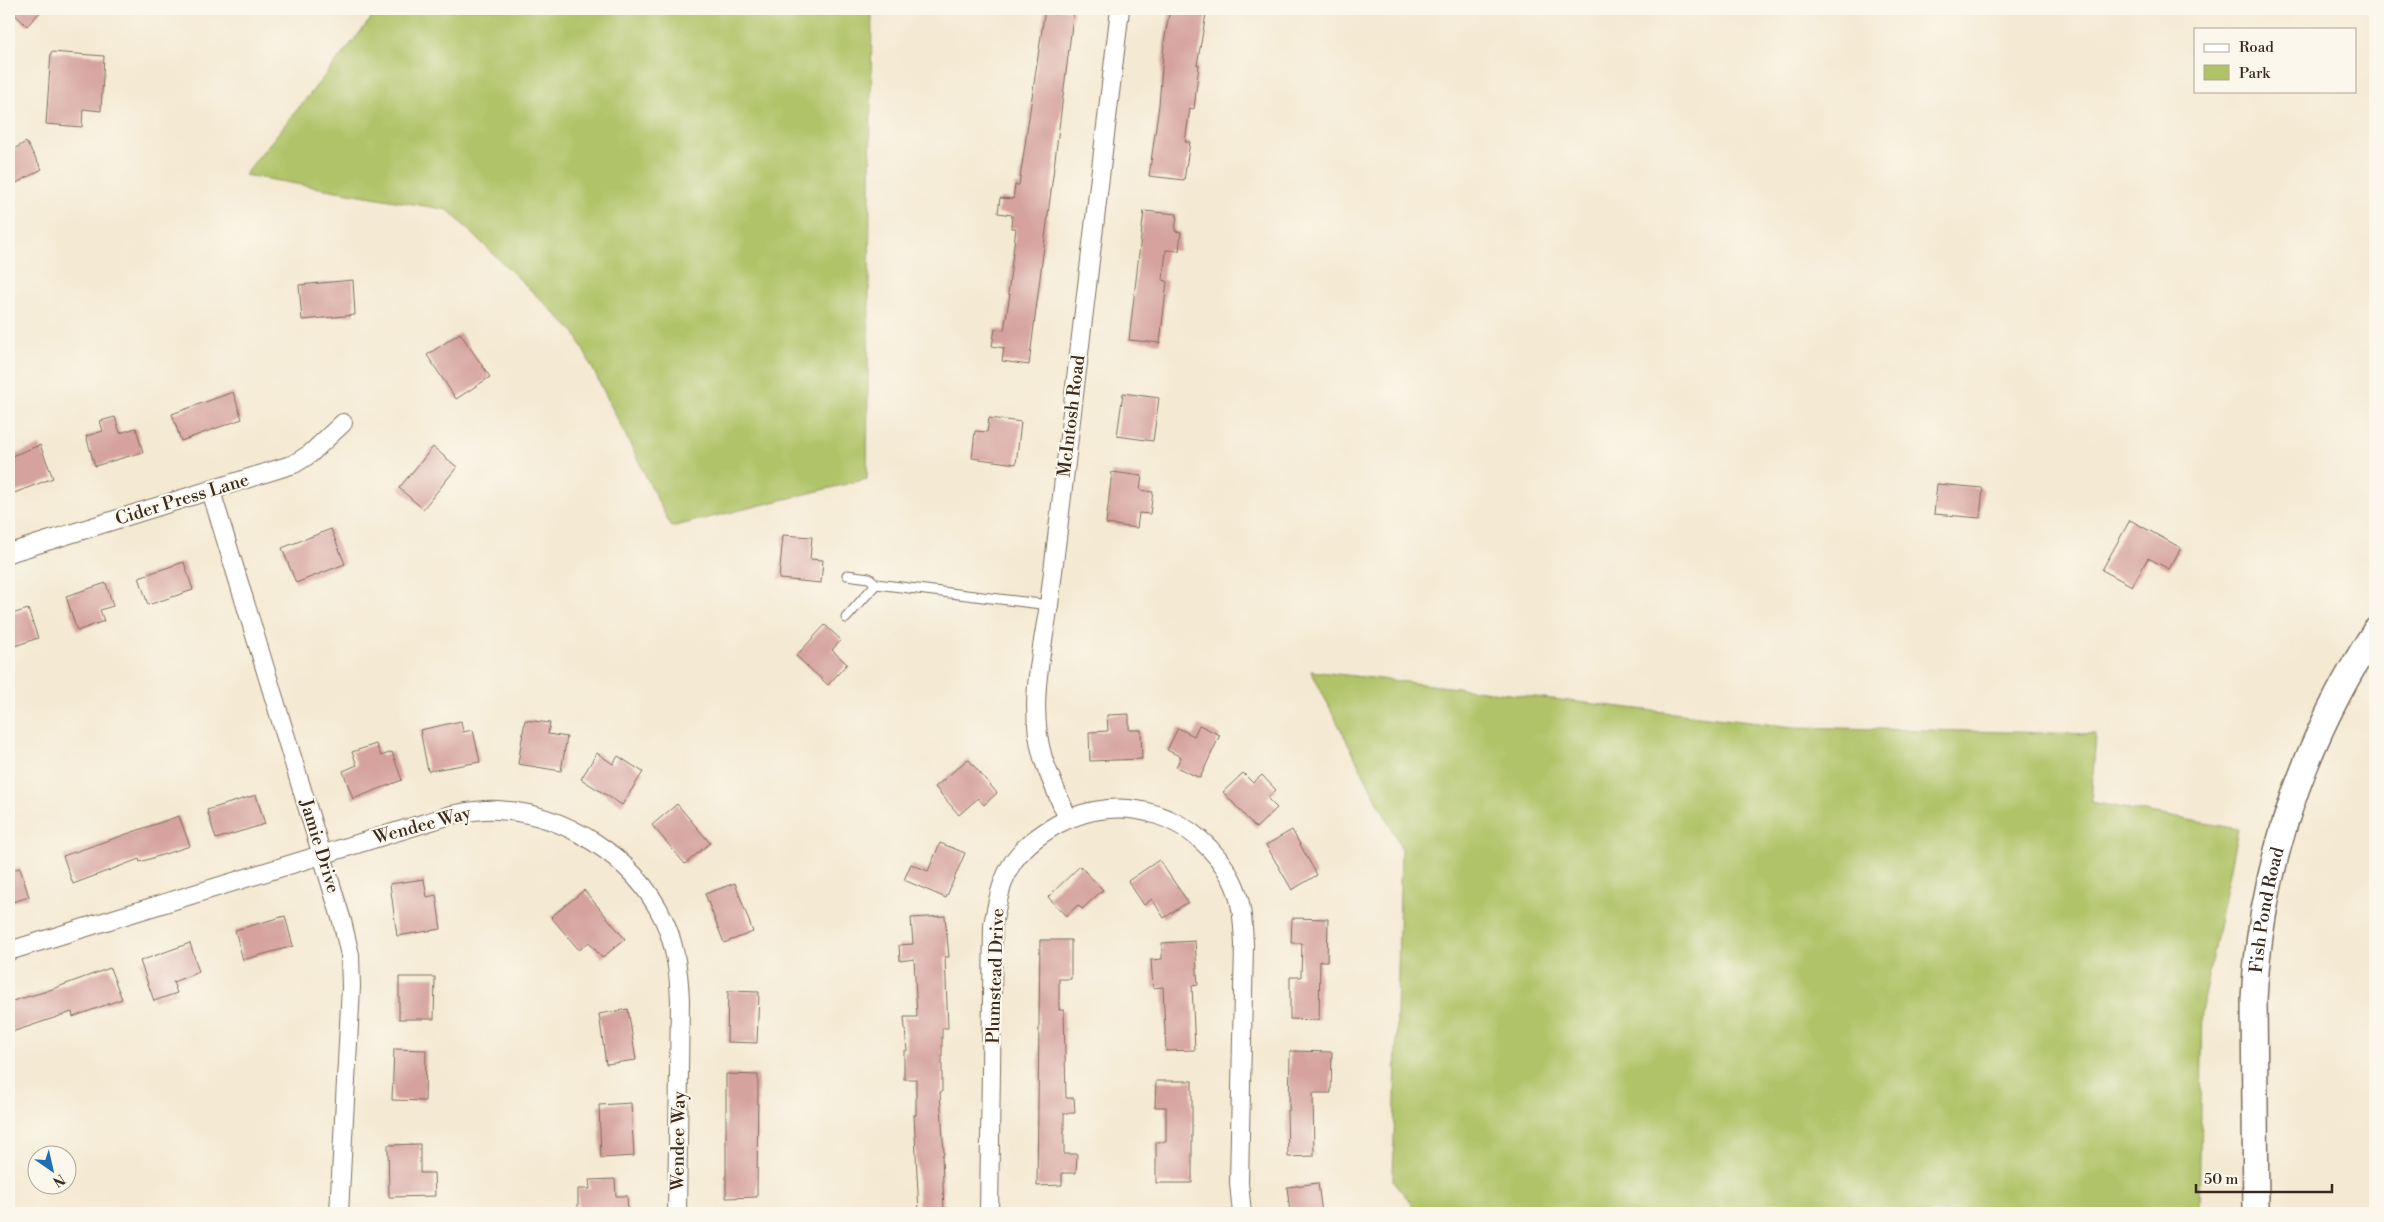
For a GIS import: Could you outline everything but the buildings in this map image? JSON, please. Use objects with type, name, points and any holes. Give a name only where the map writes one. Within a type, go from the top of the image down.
[{"type":"street","name":"McIntosh Road","points":[[1068,819],[1044,758],[1037,726],[1036,691],[1049,605],[1120,9]]},
{"type":"street","name":"Cider Press Lane","points":[[9,553],[294,464],[310,454],[343,424]]},
{"type":"street","name":"Jamie Drive","points":[[211,491],[323,853],[347,941],[352,969],[339,1213]]},
{"type":"street","name":"Fish Pond Road","points":[[2256,1213],[2254,999],[2256,966],[2265,902],[2278,844],[2304,765],[2339,691],[2375,631]]},
{"type":"street","name":"Plumstead Drive","points":[[989,1213],[993,932],[997,902],[1006,874],[1022,852],[1049,829],[1068,819],[1089,812],[1111,808],[1138,810],[1166,817],[1197,836],[1211,850],[1233,882],[1243,924],[1239,1183],[1242,1213]]},
{"type":"street","name":"Wendee Way","points":[[9,951],[323,853],[452,815],[474,810],[497,810],[517,812],[559,825],[596,844],[628,869],[653,901],[663,919],[670,938],[679,976],[677,1213]]},
{"type":"lane","points":[[847,575],[869,578],[876,584],[1049,605]]},
{"type":"lane","points":[[846,618],[876,584]]},
{"type":"green space","points":[[379,9],[872,9],[867,479],[671,527],[575,333],[448,210],[244,175]]},
{"type":"green space","points":[[1311,671],[1793,727],[2096,734],[2091,802],[2238,829],[2203,1001],[2199,1213],[1419,1213],[1393,1181],[1401,847]]}]
